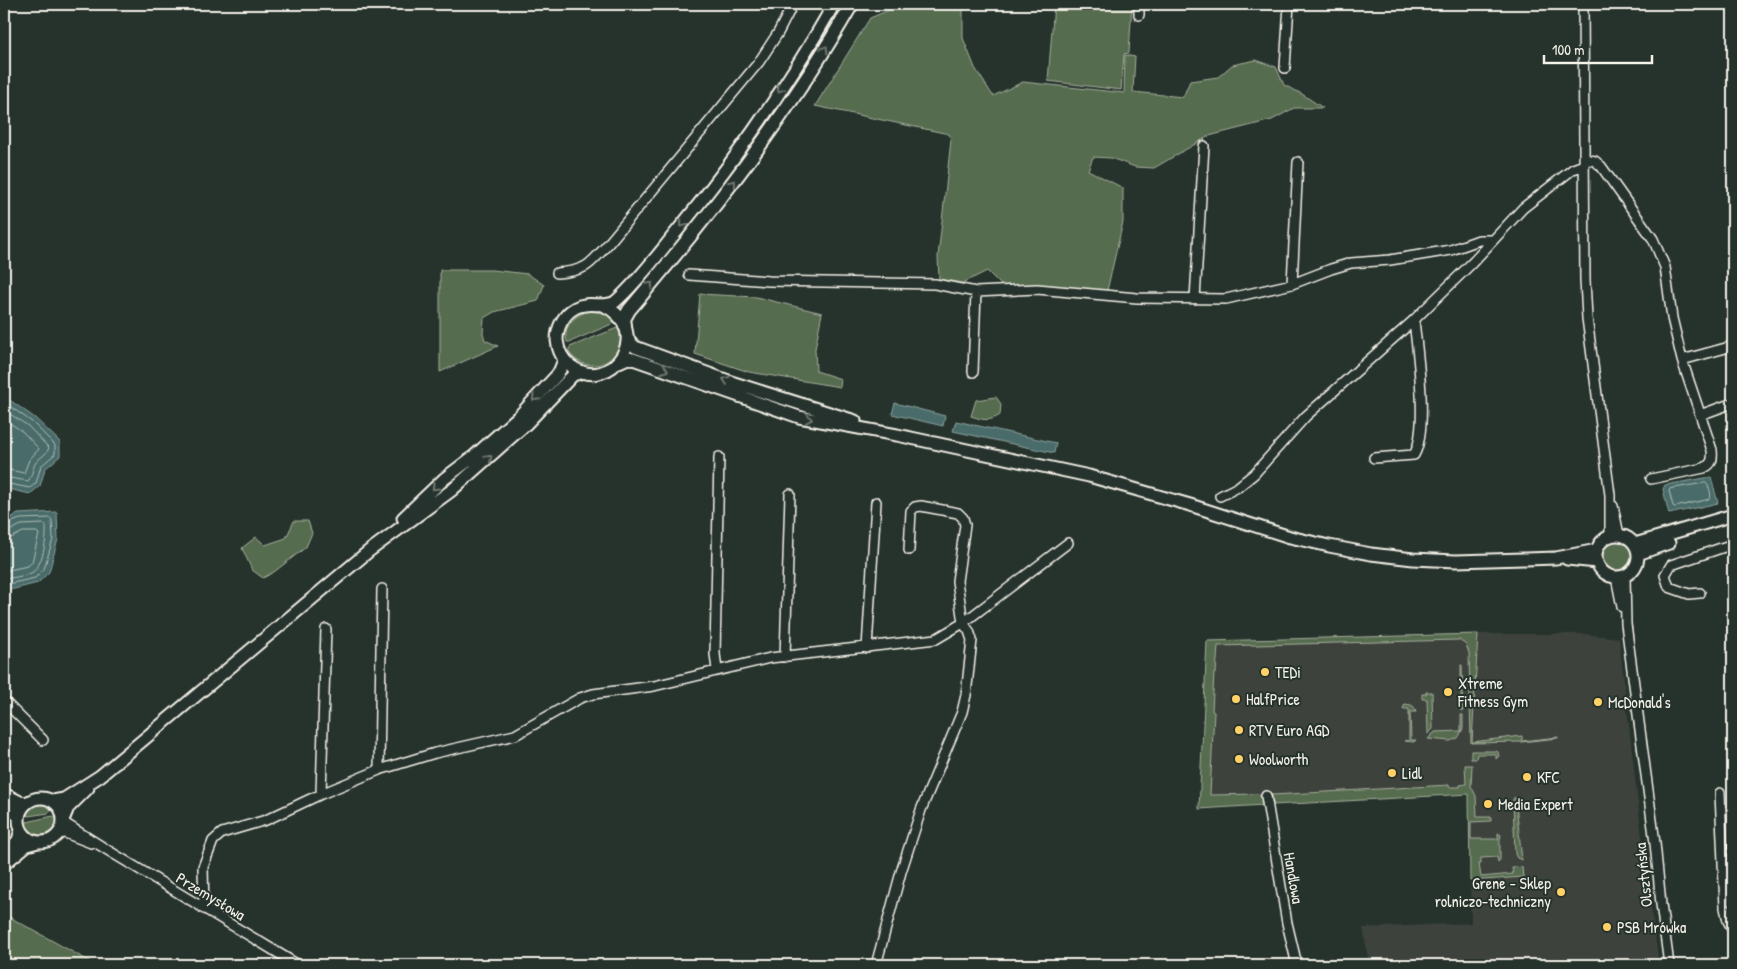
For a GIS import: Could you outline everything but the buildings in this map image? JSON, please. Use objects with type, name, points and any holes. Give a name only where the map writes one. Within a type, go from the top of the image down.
[{"type":"highway","points":[[625,325],[624,319],[628,310],[703,222],[767,137],[805,82],[852,4]]},
{"type":"main road","points":[[834,4],[761,119],[695,209],[619,298],[612,304],[584,304],[568,314],[562,321],[558,330],[557,340],[559,349],[564,360],[576,369],[592,374],[611,368],[623,359],[633,359],[799,417],[897,435],[1088,476],[1190,505],[1290,537],[1362,553],[1413,559],[1456,561],[1597,556]]},
{"type":"main road","points":[[603,305],[618,315],[625,325],[628,339],[635,347],[707,374],[897,435]]},
{"type":"main road","points":[[619,362],[628,339]]},
{"type":"main road","points":[[4,864],[27,845],[46,842],[58,834],[68,808],[100,776],[369,551],[444,480],[519,416],[557,375],[564,360]]},
{"type":"main road","points":[[369,551],[452,490],[526,424],[573,375],[583,372]]},
{"type":"main road","points":[[1636,549],[1733,515]]},
{"type":"main road","points":[[1636,549],[1673,541],[1733,523]]},
{"type":"main road","points":[[1615,535],[1628,538],[1636,549],[1638,560],[1633,569],[1620,576],[1604,573],[1597,556],[1602,541],[1615,535]]},
{"type":"main road","points":[[53,801],[64,799],[100,776]]},
{"type":"main road","points":[[4,794],[26,803]]},
{"type":"main road","points":[[18,816],[26,803],[39,797],[53,801],[62,812],[63,820]]},
{"type":"main road","points":[[4,802],[18,816],[21,830],[25,836],[38,842]]},
{"type":"main road","points":[[4,857],[18,840],[21,830]]},
{"type":"street","points":[[557,273],[583,268],[594,260],[759,62],[778,33],[793,4]]},
{"type":"street","points":[[1139,4],[1139,15]]},
{"type":"street","points":[[1285,68],[1289,4]]},
{"type":"street","points":[[1583,4],[1585,280],[1587,318],[1615,535]]},
{"type":"street","points":[[1194,299],[1204,146]]},
{"type":"street","points":[[1220,496],[1238,487],[1254,474],[1306,416],[1414,320],[1472,263],[1523,208],[1573,168],[1584,162],[1595,161],[1601,166],[1653,239],[1665,267],[1672,318],[1682,360],[1712,450],[1713,460],[1710,465],[1704,468],[1650,479]]},
{"type":"street","points":[[1292,284],[1298,162]]},
{"type":"street","points":[[689,275],[769,281],[935,284],[976,292],[1037,289],[1137,298],[1226,299],[1292,284],[1351,263],[1390,260],[1451,250],[1479,240],[1492,240]]},
{"type":"street","points":[[972,372],[976,292]]},
{"type":"street","points":[[1374,458],[1414,455],[1419,447],[1422,405],[1414,320]]},
{"type":"street","points":[[1682,360],[1733,346]]},
{"type":"street","points":[[1700,416],[1733,403]]},
{"type":"street","points":[[717,670],[715,654],[719,458]]},
{"type":"street","points":[[785,657],[790,494]]},
{"type":"street","points":[[867,648],[876,502]]},
{"type":"street","points":[[876,965],[901,872],[921,810],[962,712],[971,664],[972,640],[970,631],[963,623],[957,581],[965,525],[964,518],[958,513],[921,506],[915,507],[911,511],[909,550]]},
{"type":"street","points":[[204,909],[203,867],[214,841],[222,833],[266,820],[321,794],[379,770],[435,753],[515,735],[580,698],[593,694],[654,686],[770,658],[936,639],[963,623],[1068,543]]},
{"type":"street","points":[[1700,593],[1689,594],[1669,586],[1665,575],[1668,569],[1671,565],[1733,544]]},
{"type":"street","name":"Olsztyńska","points":[[1620,576],[1669,965]]},
{"type":"street","points":[[379,770],[382,589]]},
{"type":"street","points":[[321,794],[326,630]]},
{"type":"street","points":[[4,701],[43,740]]},
{"type":"street","points":[[1720,793],[1724,908],[1733,930]]},
{"type":"street","name":"Handlowa","points":[[1266,796],[1287,922],[1297,965]]},
{"type":"street","name":"Przemysłowa","points":[[63,820],[66,824],[109,851],[298,965]]},
{"type":"street","name":"Przemysłowa","points":[[58,834],[76,837],[109,851]]},
{"type":"shaded area","points":[[1478,634],[1583,634],[1619,638],[1645,864],[1659,965],[1369,965],[1363,928],[1471,923],[1469,794],[1199,809],[1207,641]]},
{"type":"green space","points":[[903,4],[963,4],[963,38],[975,68],[993,96],[1023,82],[1124,93],[1125,55],[1135,57],[1133,92],[1183,97],[1190,81],[1218,77],[1232,65],[1256,60],[1276,67],[1284,85],[1323,108],[1294,108],[1272,120],[1209,136],[1154,168],[1135,167],[1111,158],[1093,157],[1088,170],[1123,188],[1123,222],[1106,295],[1002,286],[987,271],[963,283],[939,279],[938,257],[951,140],[949,134],[815,106],[870,18]]},
{"type":"green space","points":[[1054,4],[1132,4],[1129,53],[1124,54],[1121,90],[1048,81]]},
{"type":"green space","points":[[440,270],[492,270],[528,274],[544,285],[538,301],[494,312],[484,318],[483,333],[485,340],[498,346],[440,372]]},
{"type":"green space","points":[[700,294],[756,297],[822,313],[815,349],[816,371],[841,379],[840,387],[749,372],[695,354]]},
{"type":"green space","points":[[590,311],[605,313],[614,320],[614,323],[567,342],[566,331],[568,326],[579,315]]},
{"type":"green space","points":[[617,328],[621,338],[620,347],[615,355],[607,361],[598,365],[587,365],[577,360],[568,351],[570,347]]},
{"type":"green space","points":[[996,397],[1001,404],[1000,415],[986,420],[971,416],[976,400]]},
{"type":"green space","points":[[294,521],[308,521],[312,533],[306,547],[274,572],[263,578],[252,570],[242,548],[256,537],[265,545],[286,538]]},
{"type":"green space","points":[[1617,540],[1628,544],[1632,555],[1628,566],[1617,570],[1606,566],[1602,555],[1606,544]]},
{"type":"green space","points":[[1478,634],[1472,742],[1522,736],[1522,741],[1558,738],[1521,742],[1471,743],[1469,653],[1466,645],[1459,640],[1218,646],[1216,673],[1214,673],[1210,795],[1258,794],[1262,797],[1264,805],[1199,809],[1207,641]]},
{"type":"green space","points":[[1462,665],[1463,711],[1461,711]]},
{"type":"green space","points":[[1426,692],[1432,692],[1433,729],[1428,734],[1427,699],[1422,699],[1422,694],[1426,694]]},
{"type":"green space","points":[[1405,704],[1414,707],[1416,712],[1410,712],[1411,740],[1416,740],[1414,742],[1404,741],[1409,740],[1409,709],[1403,709]]},
{"type":"green space","points":[[1461,715],[1463,715],[1463,729],[1458,738],[1450,741],[1428,739],[1435,732],[1461,731]]},
{"type":"green space","points":[[1471,751],[1496,751],[1499,756],[1496,759],[1496,754],[1477,754],[1476,759],[1471,759]]},
{"type":"green space","points":[[1465,765],[1472,765],[1471,786],[1476,796],[1477,817],[1491,817],[1491,821],[1471,822],[1471,839],[1498,839],[1498,833],[1501,835],[1500,860],[1498,862],[1497,857],[1481,858],[1481,864],[1479,864],[1481,877],[1513,874],[1512,868],[1522,867],[1523,877],[1470,881],[1469,794],[1273,805],[1272,795],[1449,785],[1449,787],[1460,787],[1460,785],[1466,784]]},
{"type":"green space","points":[[1515,797],[1522,860],[1517,858],[1515,854],[1513,799]]},
{"type":"green space","points":[[39,803],[49,806],[51,810],[49,813],[28,816],[26,813],[28,809]]},
{"type":"green space","points":[[53,816],[57,819],[55,825],[52,830],[44,835],[34,834],[26,826],[27,822]]},
{"type":"green space","points":[[4,914],[96,965],[4,965]]},
{"type":"water","points":[[4,396],[35,418],[60,442],[60,456],[45,469],[40,486],[30,494],[4,488]]},
{"type":"water","points":[[895,403],[945,416],[943,426],[892,414]]},
{"type":"water","points":[[956,421],[1056,443],[1054,453],[953,431]]},
{"type":"water","points":[[1711,477],[1718,503],[1669,514],[1663,489],[1665,485]]},
{"type":"water","points":[[57,512],[58,539],[49,572],[38,583],[6,591],[4,588],[4,521],[18,514]]},
{"type":"place","name":"TEDi","points":[[1265,672]]},
{"type":"place","name":"Xtreme Fitness Gym","points":[[1448,692]]},
{"type":"place","name":"HalfPrice","points":[[1236,699]]},
{"type":"place","name":"McDonald's","points":[[1598,702]]},
{"type":"place","name":"RTV Euro AGD","points":[[1239,730]]},
{"type":"place","name":"Woolworth","points":[[1239,759]]},
{"type":"place","name":"Lidl","points":[[1392,773]]},
{"type":"place","name":"KFC","points":[[1527,777]]},
{"type":"place","name":"Media Expert","points":[[1488,804]]},
{"type":"place","name":"Grene - Sklep rolniczo-techniczny","points":[[1561,892]]},
{"type":"place","name":"PSB Mrówka","points":[[1607,927]]}]
